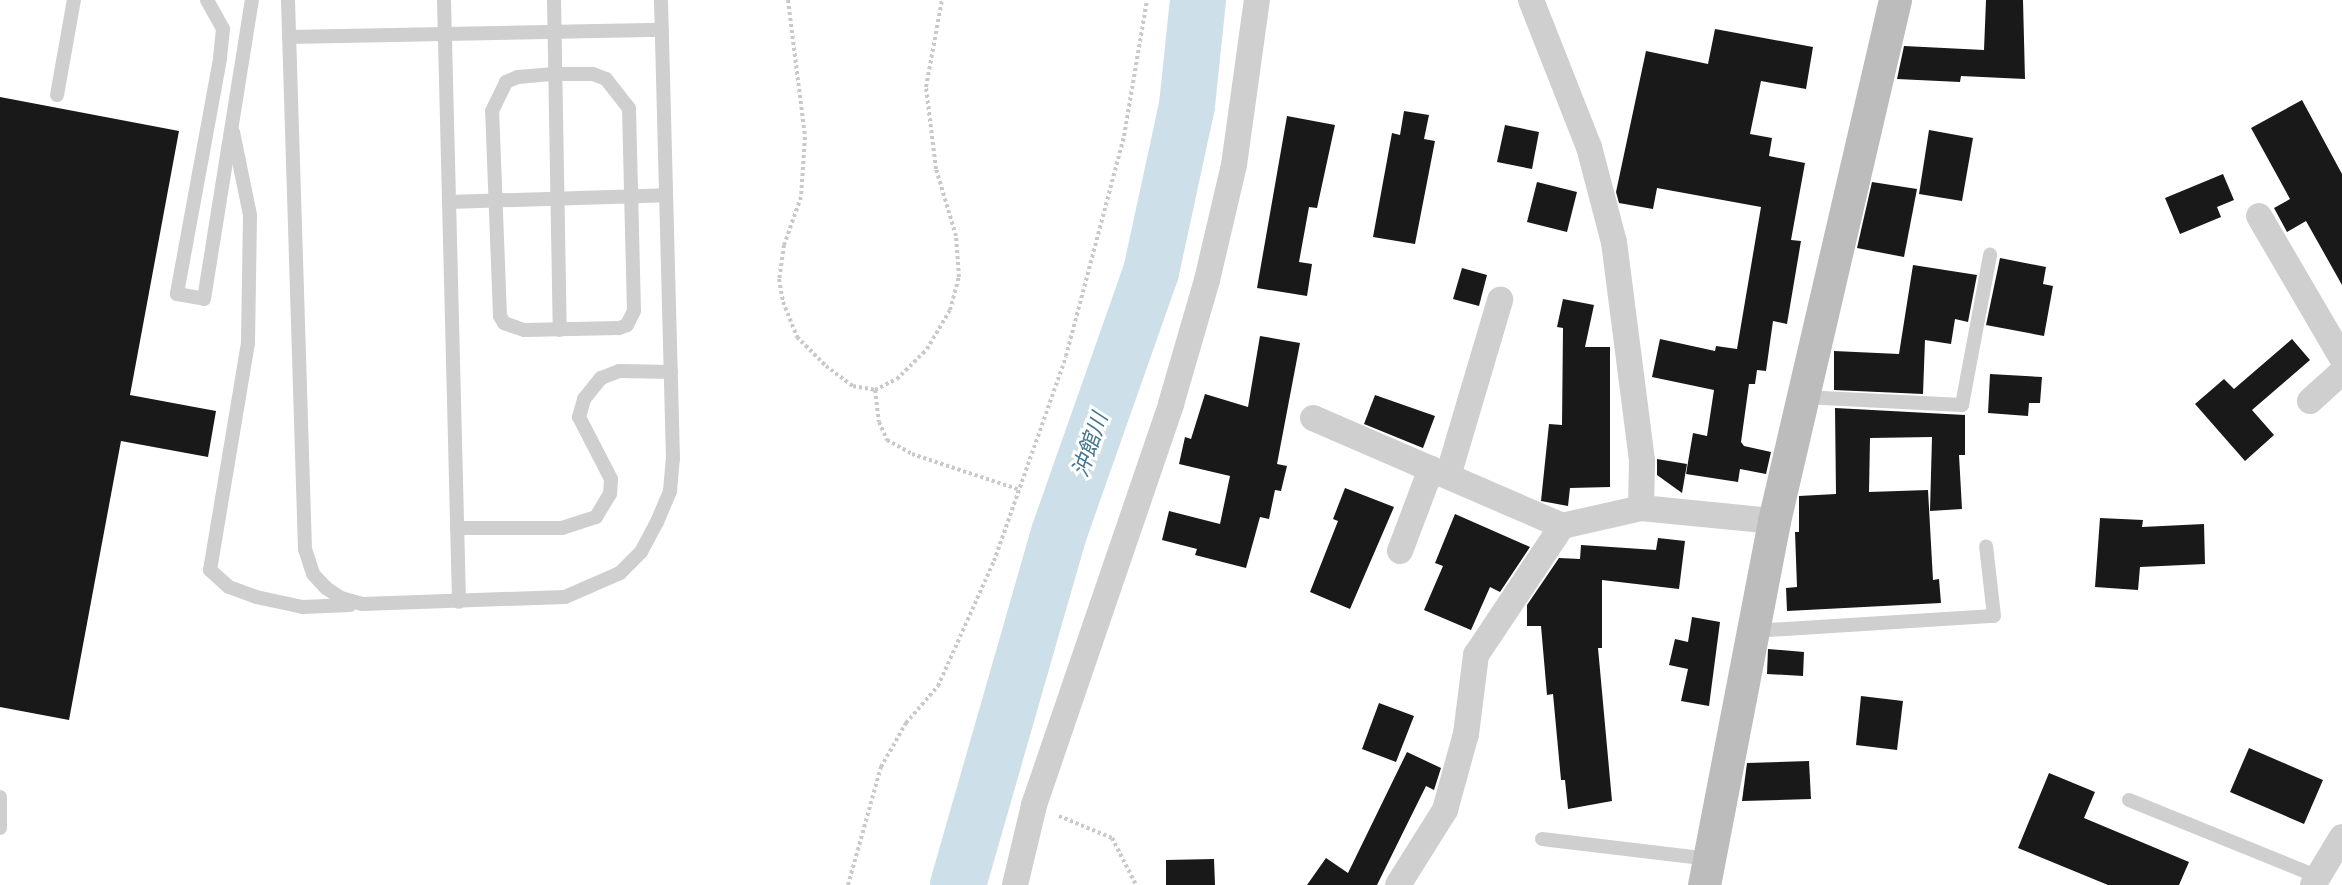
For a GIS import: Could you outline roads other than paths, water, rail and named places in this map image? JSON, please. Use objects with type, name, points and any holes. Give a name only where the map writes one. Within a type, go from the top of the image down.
[{"type":"street","points":[[1016,885],[1034,805],[1171,404],[1207,280],[1234,165],[1257,0]]},
{"type":"street","points":[[1531,0],[1589,147],[1614,242],[1642,461],[1641,507]]},
{"type":"street","points":[[1707,872],[1774,521],[1895,0]]},
{"type":"street","points":[[2259,216],[2342,358]]},
{"type":"street","points":[[1400,551],[1439,473],[1500,300]]},
{"type":"street","points":[[2310,401],[2342,372]]},
{"type":"street","points":[[1313,418],[1562,526],[1641,507],[1774,521]]},
{"type":"street","points":[[1398,885],[1445,810],[1466,734],[1476,655],[1562,526]]},
{"type":"street","points":[[2325,875],[2342,837]]},
{"type":"lane","points":[[57,95],[74,0]]},
{"type":"lane","points":[[207,0],[223,29],[220,59],[177,294],[204,299],[252,0]]},
{"type":"lane","points":[[288,0],[305,549],[313,574],[326,588],[341,598],[362,604]]},
{"type":"lane","points":[[444,0],[459,602]]},
{"type":"lane","points":[[554,0],[560,330]]},
{"type":"lane","points":[[231,124],[250,215],[248,343],[210,570],[230,587],[256,597],[303,607],[565,597],[620,573],[642,552],[670,491],[670,372],[661,0]]},
{"type":"lane","points":[[289,36],[662,30]]},
{"type":"lane","points":[[593,74],[614,84],[629,108],[631,196],[632,319],[619,328],[560,330],[513,328],[500,316],[492,111],[496,95],[506,82],[518,76],[593,74]]},
{"type":"lane","points":[[449,202],[666,195]]},
{"type":"lane","points":[[1803,398],[1962,405],[1990,255]]},
{"type":"lane","points":[[457,528],[562,528],[596,517],[610,494],[610,479],[579,417],[584,399],[601,378],[619,371],[670,372]]},
{"type":"lane","points":[[1753,631],[1994,616],[1986,546]]},
{"type":"lane","points":[[0,797],[0,828]]},
{"type":"lane","points":[[2130,800],[2325,875]]},
{"type":"lane","points":[[1542,839],[1707,872]]},
{"type":"waterway","name":"沖館川","points":[[958,885],[1059,533],[1151,272],[1187,105],[1198,0]]}]
